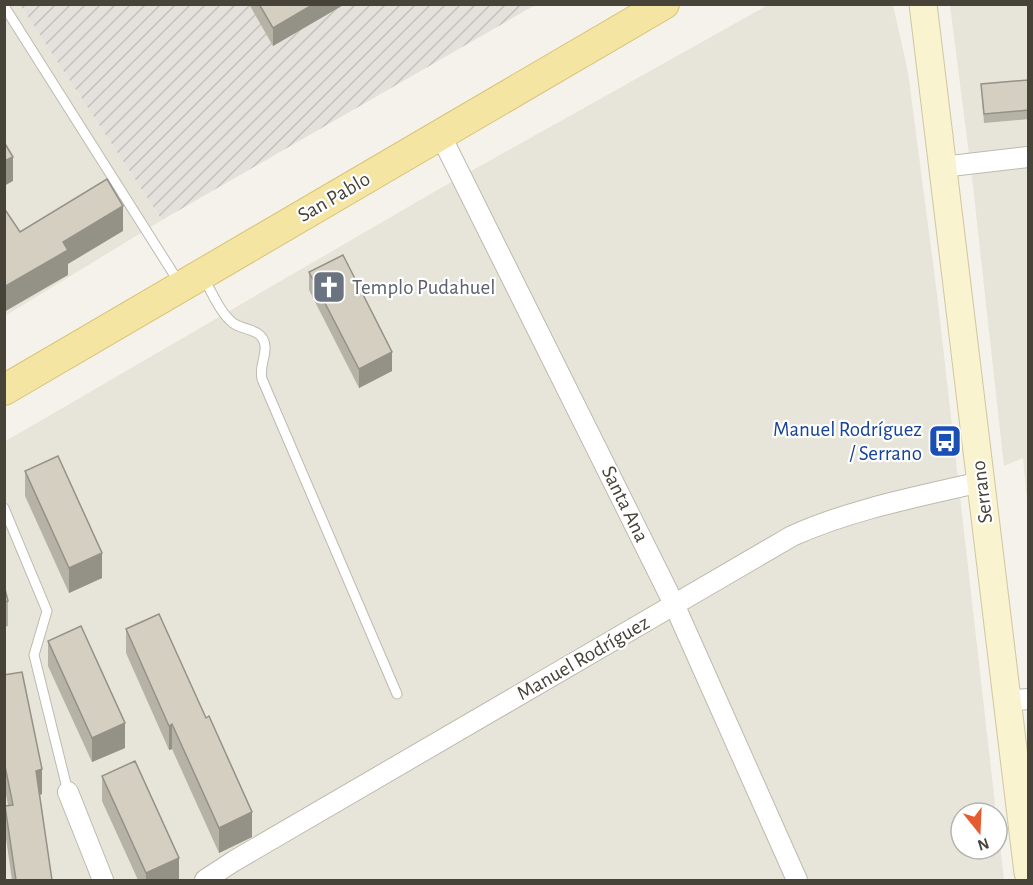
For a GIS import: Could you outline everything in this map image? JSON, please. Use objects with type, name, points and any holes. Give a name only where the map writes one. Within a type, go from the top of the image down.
[{"type":"main road","name":"San Pablo","points":[[4,390],[664,4]]},
{"type":"main road","name":"Serrano","points":[[923,4],[981,482],[1018,700],[1029,873]]},
{"type":"street","name":"Santa Ana","points":[[440,134],[674,604],[797,880]]},
{"type":"street","points":[[942,167],[1029,157]]},
{"type":"street","name":"Manuel Rodríguez","points":[[205,880],[792,536],[858,511],[981,482]]},
{"type":"street","points":[[68,792],[103,880]]},
{"type":"lane","points":[[4,6],[191,280],[239,326],[258,332],[263,339],[265,346],[261,365],[262,379],[397,694]]},
{"type":"lane","points":[[4,508],[47,611],[34,655],[68,792]]},
{"type":"shaded area","points":[[5,5],[20,5],[162,220],[5,316]]},
{"type":"shaded area","points":[[20,5],[535,5],[162,220]]},
{"type":"shaded area","points":[[768,5],[893,5],[908,72],[937,294],[995,801],[949,801],[949,861],[1002,861],[1004,880],[5,880],[4,442],[439,189]]},
{"type":"shaded area","points":[[950,5],[1028,5],[1028,510],[1023,458],[1004,466]]},
{"type":"building","points":[[259,4],[314,4],[273,28]]},
{"type":"building","points":[[1028,80],[1029,110],[984,114],[981,84]]},
{"type":"building","points":[[4,142],[13,157],[4,161]]},
{"type":"building","points":[[107,179],[123,206],[63,242],[68,250],[4,287],[4,208],[20,232]]},
{"type":"building","points":[[343,255],[392,352],[359,369],[309,272]]},
{"type":"building","points":[[58,456],[102,553],[69,568],[25,471]]},
{"type":"building","points":[[4,585],[8,601],[4,602]]},
{"type":"building","points":[[159,614],[206,718],[209,716],[252,812],[219,828],[172,724],[169,726],[126,629]]},
{"type":"building","points":[[81,626],[125,723],[92,738],[48,641]]},
{"type":"building","points":[[22,672],[42,769],[36,771],[52,880],[16,880],[5,806],[13,805],[4,761],[4,675]]},
{"type":"building","points":[[135,761],[179,858],[146,873],[102,776]]},
{"type":"place","name":"Templo Pudahuel","points":[[329,287]]},
{"type":"place","name":"Manuel Rodríguez / Serrano","points":[[945,441]]}]
